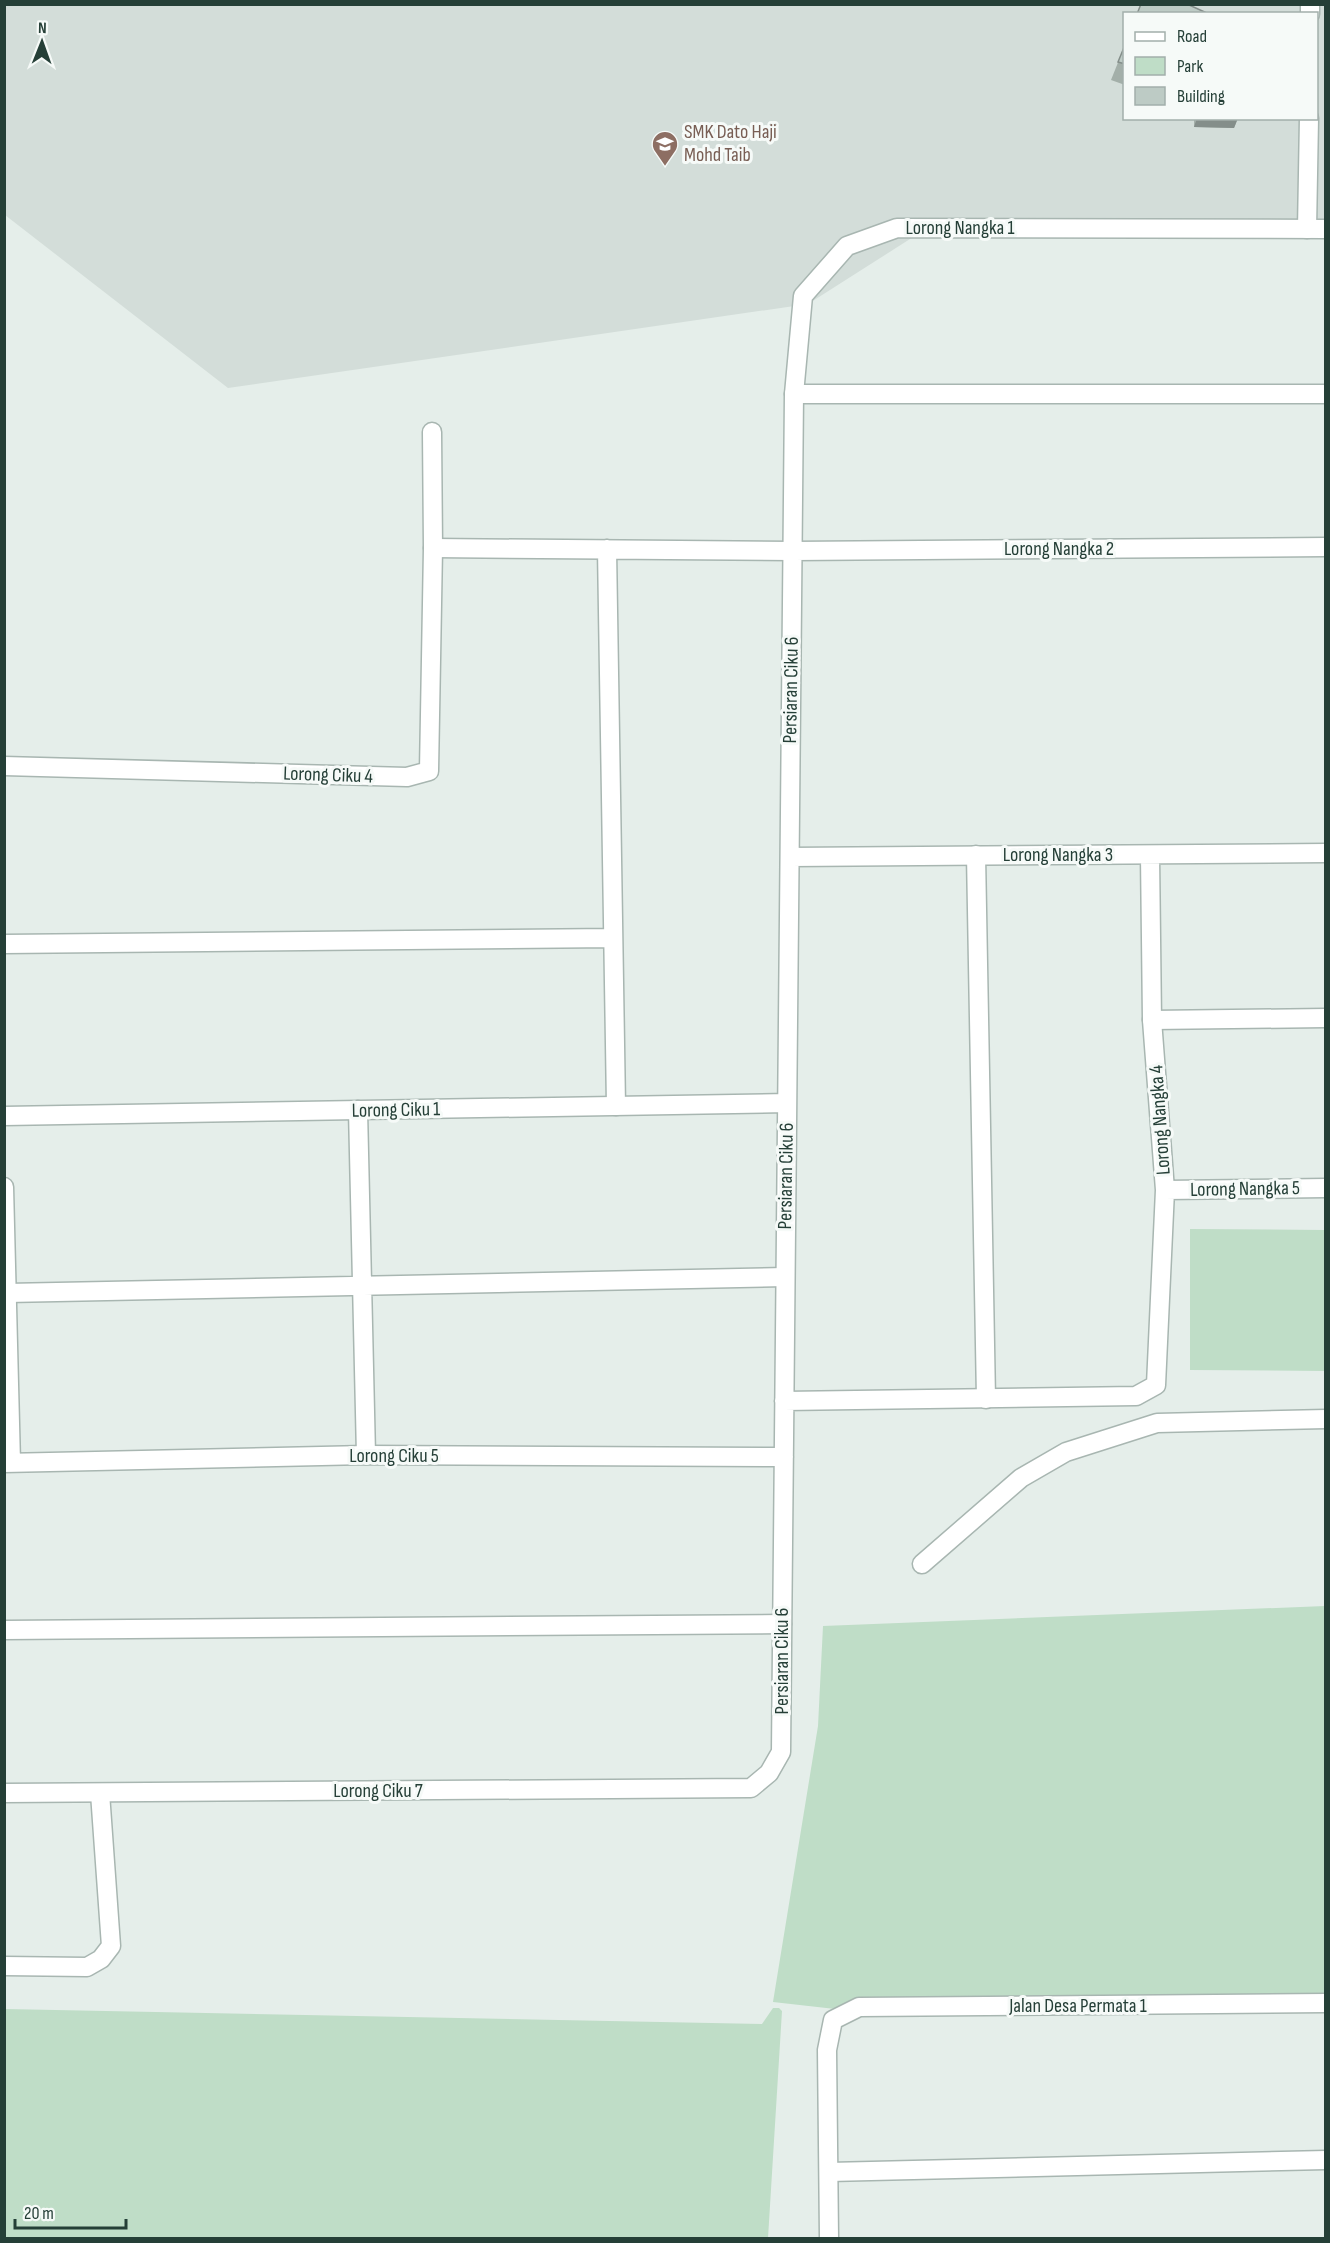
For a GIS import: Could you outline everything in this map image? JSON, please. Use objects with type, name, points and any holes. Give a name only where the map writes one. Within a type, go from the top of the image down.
[{"type":"street","points":[[1307,230],[1309,120]]},
{"type":"street","name":"Lorong Nangka 1","points":[[793,551],[794,394],[802,296],[847,246],[897,228],[1326,230]]},
{"type":"street","points":[[794,394],[1326,394]]},
{"type":"street","points":[[432,432],[433,548]]},
{"type":"street","name":"Lorong Nangka 2","points":[[433,548],[793,551],[1326,547]]},
{"type":"street","name":"Lorong Ciku 4","points":[[4,766],[407,777],[429,771],[433,548]]},
{"type":"street","points":[[607,549],[616,1106]]},
{"type":"street","name":"Persiaran Ciku 6","points":[[751,1788],[769,1773],[781,1752],[793,551]]},
{"type":"street","name":"Lorong Nangka 3","points":[[790,857],[1326,853]]},
{"type":"street","points":[[784,1401],[986,1399],[976,855]]},
{"type":"street","name":"Lorong Nangka 4","points":[[986,1399],[1136,1396],[1156,1385],[1165,1190],[1152,1020],[1150,856]]},
{"type":"street","points":[[4,944],[613,938]]},
{"type":"street","points":[[1152,1020],[1326,1018]]},
{"type":"street","name":"Lorong Ciku 1","points":[[4,1116],[787,1104]]},
{"type":"street","points":[[358,1110],[366,1455]]},
{"type":"street","points":[[4,1187],[8,1463]]},
{"type":"street","name":"Lorong Nangka 5","points":[[1165,1190],[1326,1188]]},
{"type":"street","points":[[7,1293],[785,1277]]},
{"type":"street","points":[[922,1564],[1021,1479],[1066,1452],[1158,1423],[1326,1419]]},
{"type":"street","name":"Lorong Ciku 5","points":[[8,1463],[366,1455],[783,1456]]},
{"type":"street","points":[[4,1630],[782,1624]]},
{"type":"street","name":"Lorong Ciku 7","points":[[4,1793],[751,1788]]},
{"type":"street","points":[[4,1966],[87,1967],[101,1959],[111,1946],[100,1793]]},
{"type":"street","name":"Jalan Desa Permata 1","points":[[829,2172],[827,2050],[833,2020],[859,2007],[1326,2004]]},
{"type":"street","points":[[829,2238],[829,2172],[1326,2160]]},
{"type":"shaded area","name":"SMK Dato Haji Mohd Taib","points":[[4,5],[1325,5],[1325,222],[943,218],[808,304],[228,388],[5,215]]},
{"type":"green space","points":[[1190,1229],[1325,1230],[1325,1371],[1190,1370]]},
{"type":"green space","points":[[1325,1606],[1325,2001],[844,2010],[773,2002],[818,1726],[823,1626]]},
{"type":"green space","points":[[773,2008],[779,2008],[782,2011],[768,2238],[5,2238],[5,2009],[762,2024]]},
{"type":"building","points":[[1141,4],[1187,4],[1205,12],[1138,12]]},
{"type":"building","points":[[1123,50],[1123,63],[1118,62]]},
{"type":"place","name":"SMK Dato Haji Mohd Taib","points":[[665,167]]}]
